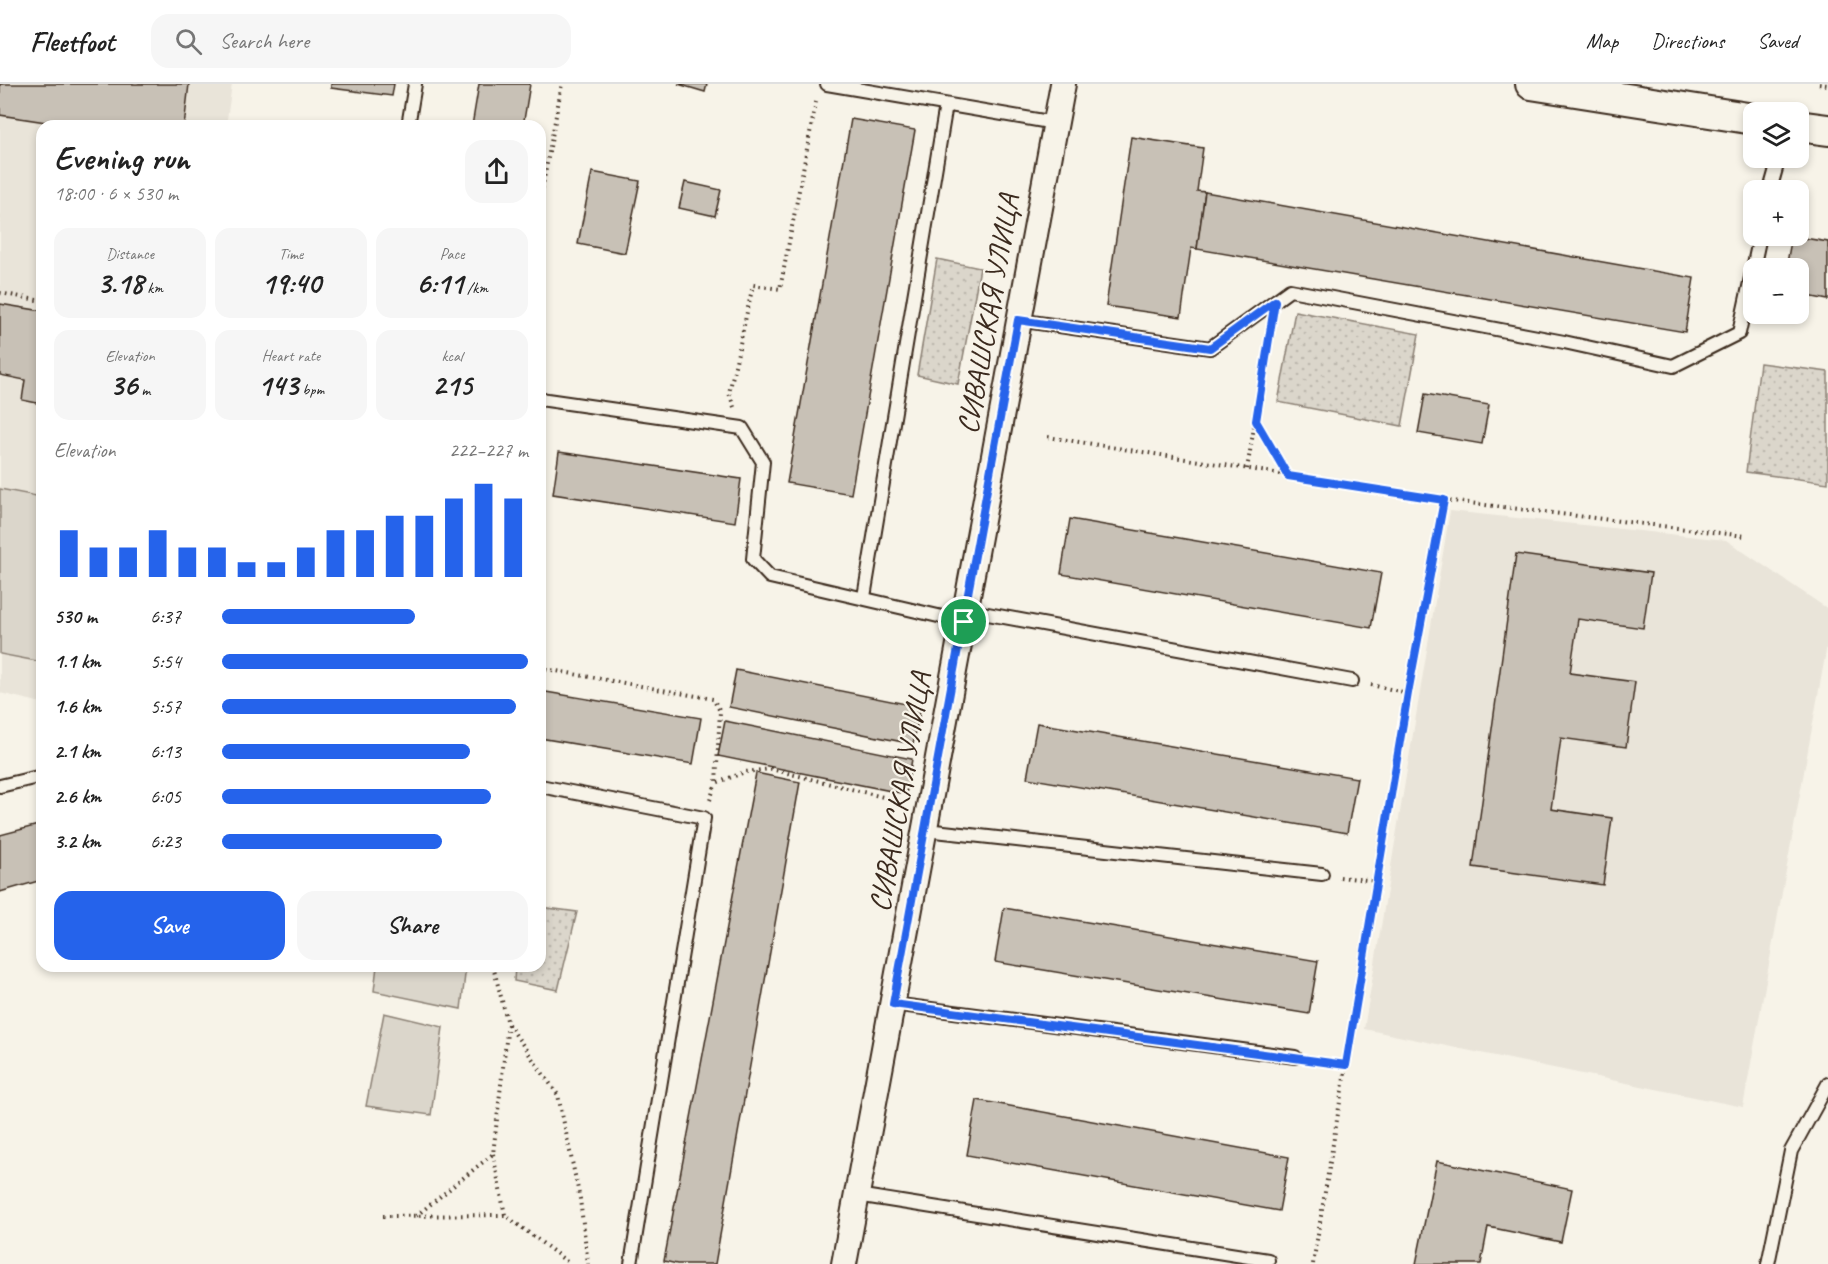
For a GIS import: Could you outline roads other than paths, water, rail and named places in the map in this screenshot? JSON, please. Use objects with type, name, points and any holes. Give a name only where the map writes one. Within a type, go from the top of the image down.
[{"type":"street","name":"СИВАШСКАЯ УЛИЦА","points":[[844,1264],[1063,84]]},
{"type":"street","points":[[1531,84],[1743,116]]},
{"type":"street","points":[[1809,127],[1828,130]]},
{"type":"lane","points":[[409,120],[415,84]]},
{"type":"lane","points":[[827,84],[1055,123]]},
{"type":"lane","points":[[864,597],[946,105]]},
{"type":"lane","points":[[1018,320],[1210,348],[1290,290],[1564,342],[1673,366],[1739,333],[1758,246]]},
{"type":"lane","points":[[546,400],[742,428],[763,462],[753,559],[770,577],[965,616],[1352,681]]},
{"type":"lane","points":[[0,786],[36,777]]},
{"type":"lane","points":[[546,787],[704,818],[631,1264]]},
{"type":"lane","points":[[926,830],[1322,874]]},
{"type":"lane","points":[[893,1004],[1295,1056]]},
{"type":"lane","points":[[1768,1264],[1791,1150],[1828,1084]]},
{"type":"lane","points":[[857,1195],[1268,1260]]}]
